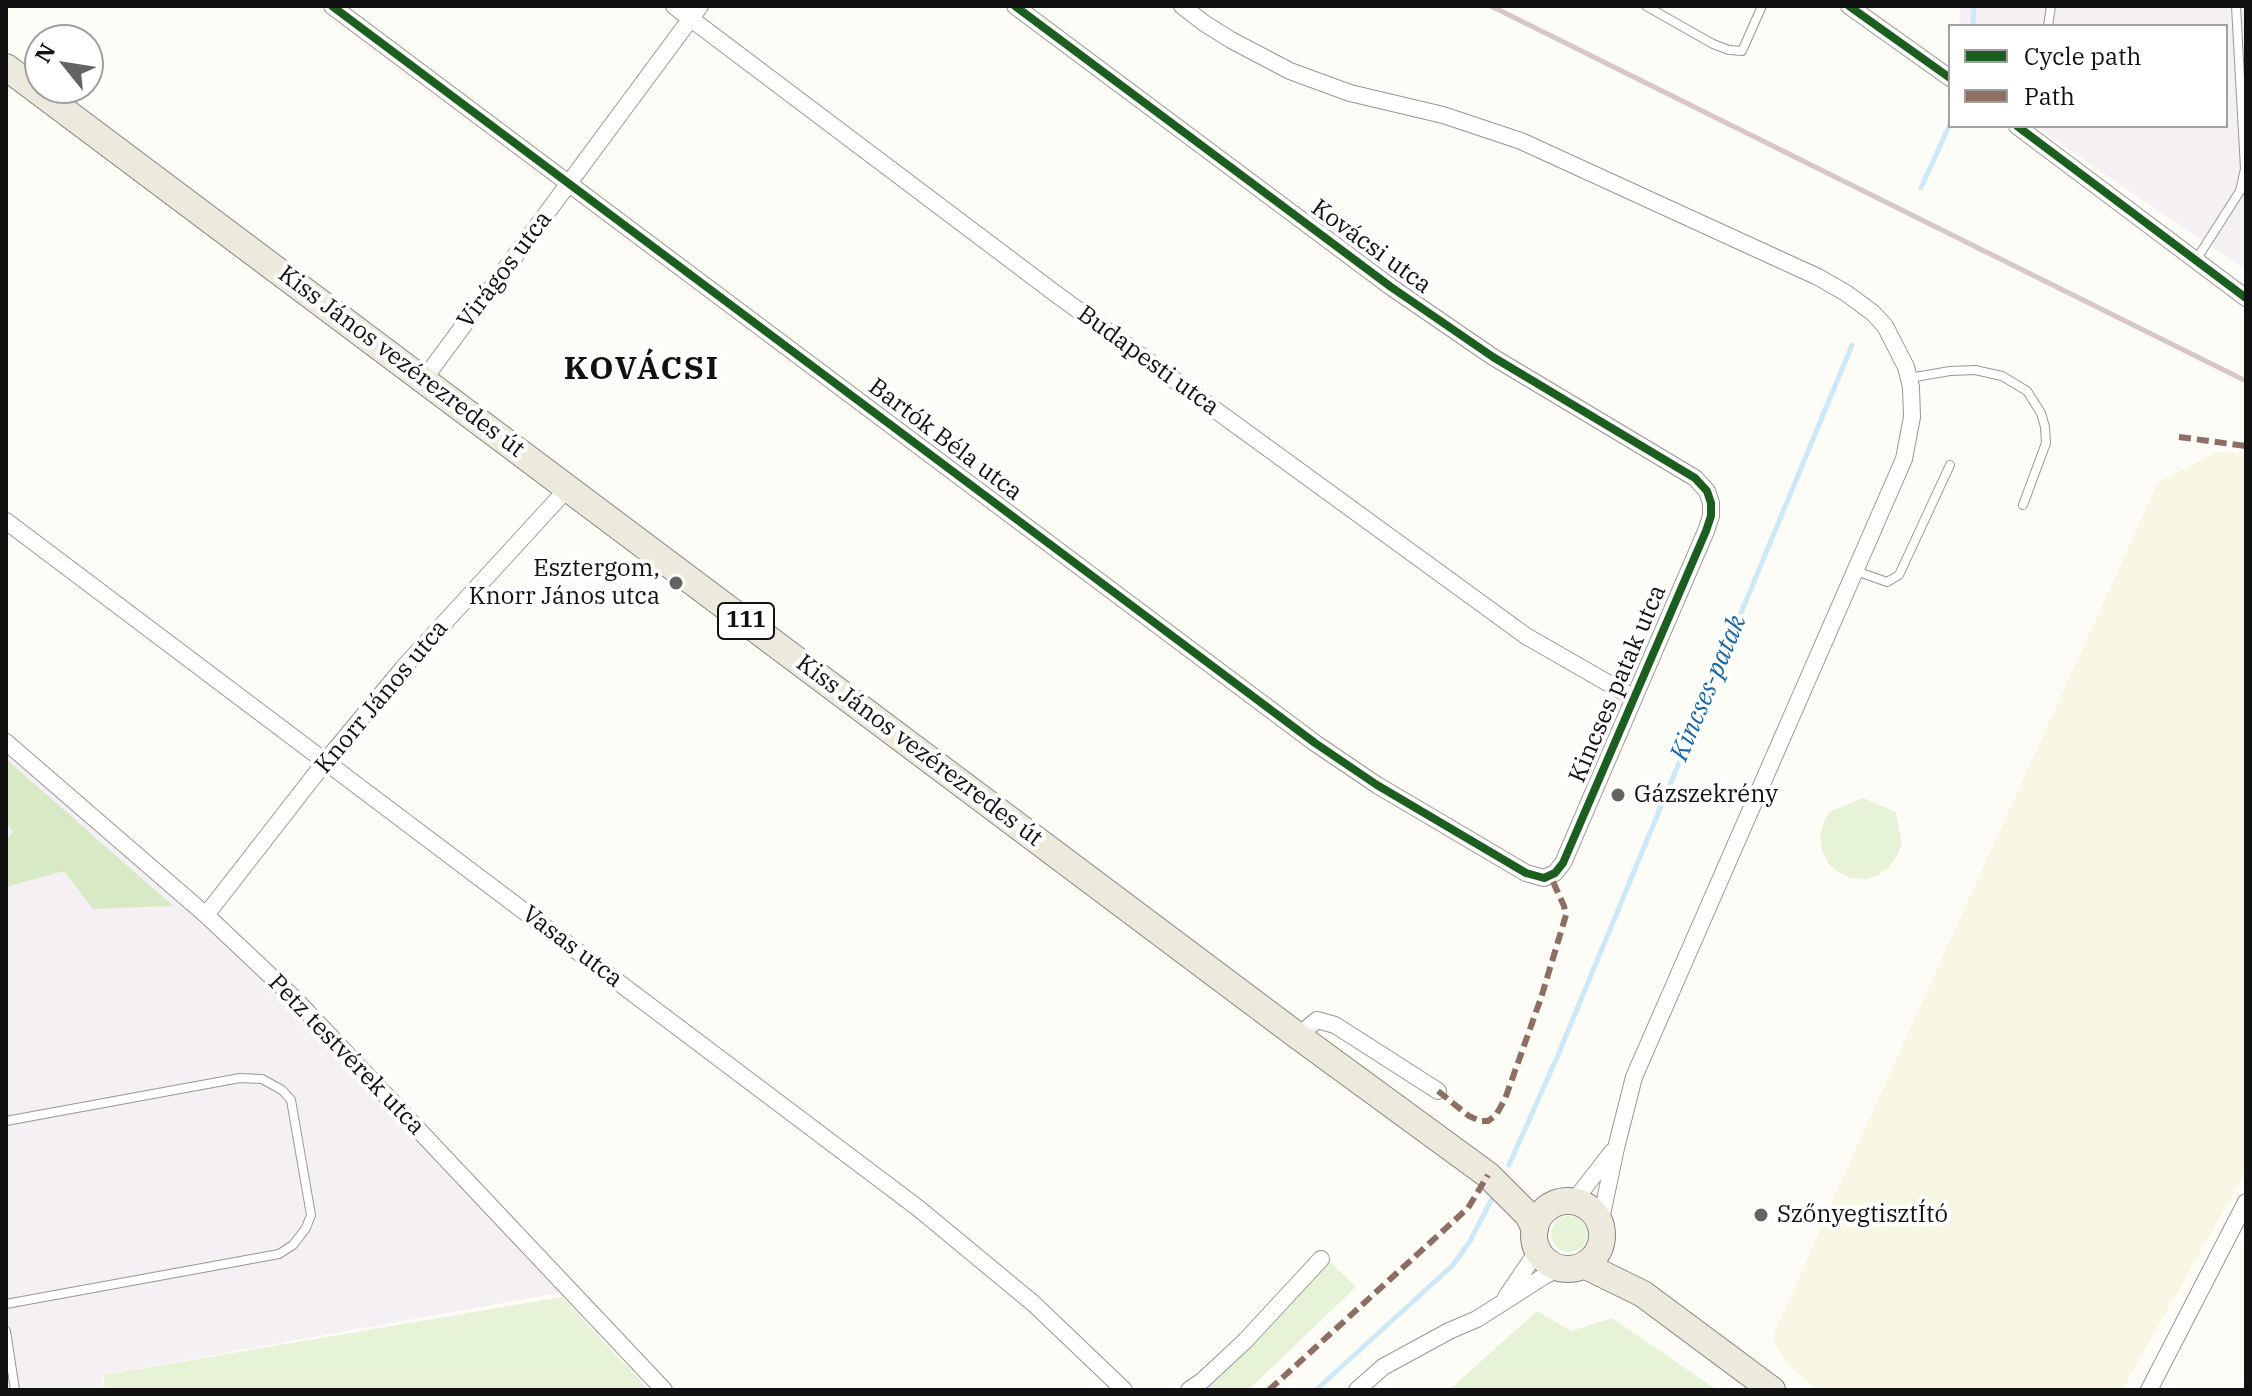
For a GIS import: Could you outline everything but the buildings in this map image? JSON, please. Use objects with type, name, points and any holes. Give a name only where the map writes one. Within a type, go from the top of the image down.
[{"type":"main road","name":"Kiss János vezérezredes út","points":[[6,67],[1298,1036],[1488,1175],[1517,1194],[1563,1203]]},
{"type":"main road","name":"Kiss János vezérezredes út","points":[[1517,1194],[1536,1239]]},
{"type":"main road","name":"111","points":[[1563,1203],[1590,1209],[1643,1294]]},
{"type":"main road","points":[[1536,1239],[1538,1218],[1563,1203]]},
{"type":"main road","points":[[1572,1266],[1593,1259],[1599,1250],[1601,1231]]},
{"type":"main road","name":"111","points":[[1536,1239],[1543,1258],[1643,1294],[1772,1390]]},
{"type":"street","name":"Bartók Béla utca","points":[[332,6],[1315,743],[1377,785],[1526,873],[1539,877],[1550,875]]},
{"type":"street","name":"Budapesti utca","points":[[674,6],[695,12],[1056,294],[1526,636],[1634,698]]},
{"type":"street","name":"Kovácsi utca","points":[[1015,6],[1391,287],[1493,357],[1695,478],[1707,491],[1711,503]]},
{"type":"street","points":[[1182,6],[1231,40],[1290,71],[1350,93],[1443,115],[1521,141],[1811,274],[1846,293],[1873,313],[1897,347],[1909,378],[1912,417],[1908,445],[1898,477],[1639,1067],[1616,1148],[1601,1231]]},
{"type":"street","points":[[1849,6],[1948,77]]},
{"type":"street","name":"Virágos utca","points":[[424,379],[695,12]]},
{"type":"street","points":[[2020,128],[2246,298]]},
{"type":"street","name":"Knorr János utca","points":[[206,915],[403,668],[568,488]]},
{"type":"street","name":"Kincses patak utca","points":[[1550,875],[1563,863],[1706,531],[1711,503]]},
{"type":"street","name":"Vasas utca","points":[[6,521],[918,1208],[1034,1304],[1124,1390]]},
{"type":"street","name":"Petz testvérek utca","points":[[6,742],[206,915],[295,999],[664,1390]]},
{"type":"street","points":[[1298,1036],[1317,1020],[1335,1025],[1438,1091]]},
{"type":"street","points":[[1563,1203],[1616,1148]]},
{"type":"street","points":[[2149,1390],[2246,1202]]},
{"type":"street","points":[[1501,1305],[1536,1239]]},
{"type":"street","points":[[1189,1390],[1245,1341],[1321,1259]]},
{"type":"street","points":[[1357,1390],[1383,1367],[1477,1319],[1546,1275],[1572,1266]]},
{"type":"lane","points":[[1646,6],[1713,44],[1742,51],[1762,6]]},
{"type":"lane","points":[[2195,260],[2240,191],[2245,169],[2236,6]]},
{"type":"lane","points":[[1909,378],[1975,370],[2002,376],[2027,391],[2041,413],[2046,443],[2023,505]]},
{"type":"lane","points":[[1856,571],[1887,582],[1899,575],[1950,465]]},
{"type":"lane","points":[[6,1121],[240,1078],[262,1079],[282,1090],[291,1100],[311,1215],[306,1228],[293,1245],[279,1254],[6,1304]]},
{"type":"lane","points":[[6,1331],[15,1390]]},
{"type":"shaded area","points":[[1960,6],[2246,6],[2246,270],[2037,128],[2228,128],[2228,24],[1959,24]]},
{"type":"shaded area","points":[[2217,452],[2246,453],[2246,1171],[2122,1390],[1819,1390],[1787,1365],[1772,1339],[2158,482]]},
{"type":"shaded area","points":[[6,744],[206,915],[570,1291],[102,1375],[104,1390],[6,1390]]},
{"type":"green space","points":[[6,759],[173,906],[93,909],[64,871],[6,887],[6,840],[13,832],[6,822]]},
{"type":"green space","points":[[1863,798],[1896,812],[1902,844],[1889,867],[1865,879],[1851,878],[1828,863],[1820,837],[1829,812]]},
{"type":"green space","points":[[1569,1216],[1582,1221],[1587,1234],[1582,1247],[1569,1252],[1556,1247],[1551,1234],[1556,1221]]},
{"type":"green space","points":[[1330,1262],[1356,1287],[1248,1390],[1201,1390]]},
{"type":"green space","points":[[562,1297],[649,1390],[105,1390],[103,1375]]},
{"type":"green space","points":[[1537,1311],[1571,1331],[1612,1318],[1717,1390],[1449,1390]]},
{"type":"waterway","name":"Kincses-patak","points":[[1973,24],[1974,6]]},
{"type":"waterway","name":"Kincses-patak","points":[[1921,188],[1948,128]]},
{"type":"waterway","name":"Kincses-patak","points":[[1509,1165],[1558,1055],[1852,345]]},
{"type":"waterway","name":"Kincses-patak","points":[[1316,1390],[1453,1265],[1470,1241],[1495,1193]]},
{"type":"railway","points":[[1491,6],[2246,381]]},
{"type":"marked path","points":[[2179,437],[2246,446]]},
{"type":"marked path","points":[[1438,1091],[1480,1121],[1488,1121],[1496,1115],[1505,1099],[1566,915],[1550,875]]},
{"type":"marked path","points":[[1269,1390],[1468,1208],[1488,1175]]},
{"type":"cycle path","points":[[332,6],[1315,743],[1377,785],[1526,873],[1544,878],[1555,873],[1563,863],[1706,531],[1711,516],[1707,491],[1695,478],[1493,357],[1391,287],[1015,6]]},
{"type":"cycle path","points":[[1849,6],[1948,77]]},
{"type":"cycle path","points":[[2020,128],[2246,298]]},
{"type":"place","name":"Esztergom, Knorr János utca","points":[[676,583]]},
{"type":"place","name":"Gázszekrény","points":[[1618,795]]},
{"type":"place","name":"SzőnyegtisztÍtó","points":[[1761,1215]]},
{"type":"district","name":"KOVÁCSI","points":[[642,370]]}]
